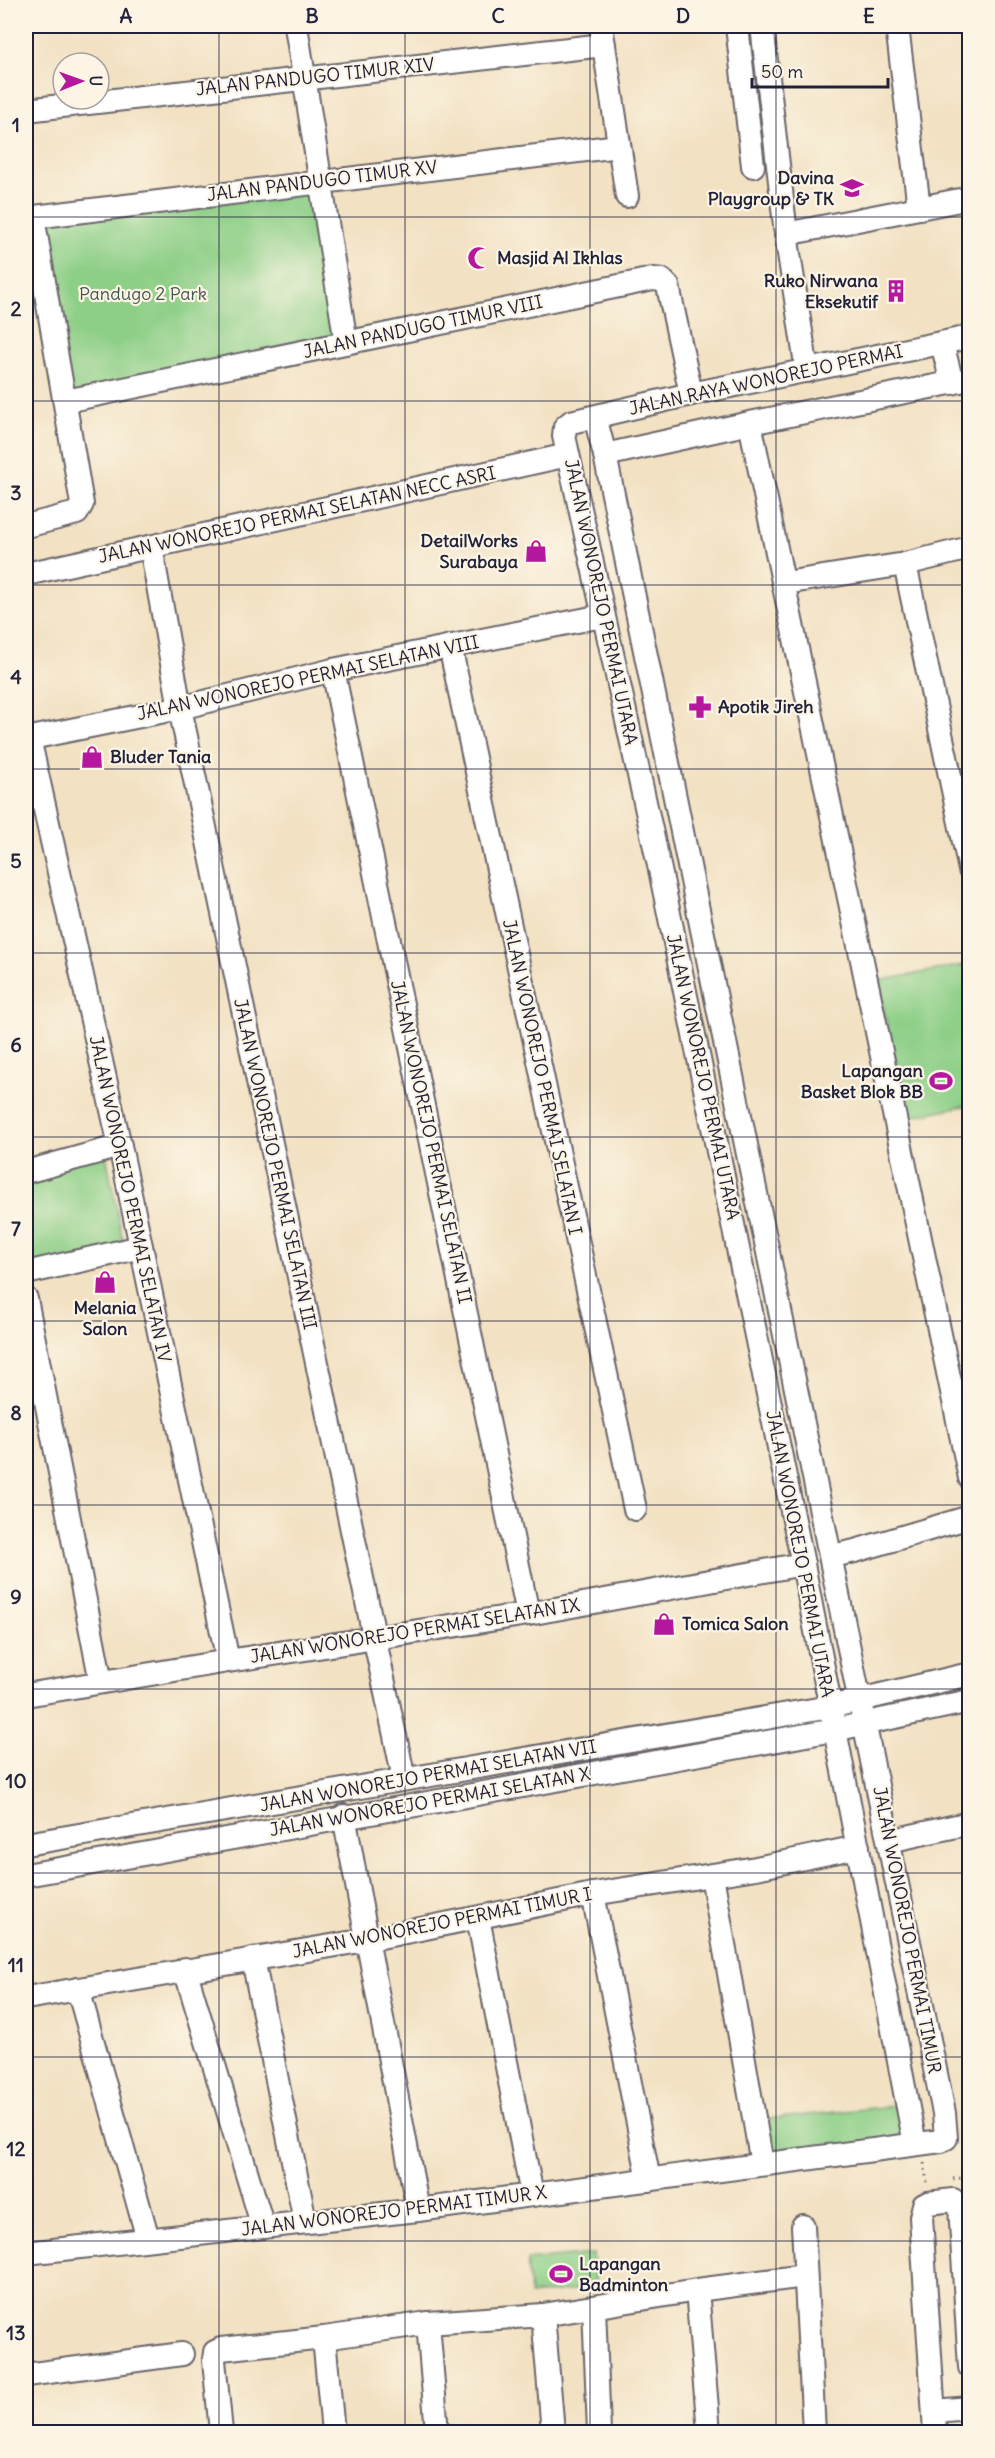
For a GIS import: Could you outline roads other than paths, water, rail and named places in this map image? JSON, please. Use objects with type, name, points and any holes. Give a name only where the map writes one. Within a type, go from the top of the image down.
[{"type":"street","points":[[296,26],[346,343]]},
{"type":"street","points":[[737,26],[753,166]]},
{"type":"street","points":[[762,26],[786,234],[807,371]]},
{"type":"street","points":[[897,26],[919,208]]},
{"type":"street","points":[[602,35],[627,196]]},
{"type":"street","name":"JALAN PANDUGO TIMUR XIV","points":[[26,110],[304,79],[602,35]]},
{"type":"street","name":"JALAN PANDUGO TIMUR XV","points":[[29,217],[620,146]]},
{"type":"street","points":[[786,234],[969,198]]},
{"type":"street","points":[[26,526],[77,513],[82,504],[66,401],[29,217]]},
{"type":"street","name":"JALAN PANDUGO TIMUR VIII","points":[[66,401],[639,282],[662,280],[668,286],[691,394]]},
{"type":"street","name":"JALAN RAYA WONOREJO PERMAI","points":[[565,427],[571,422],[691,394],[969,337]]},
{"type":"street","points":[[605,455],[750,423],[961,381],[942,343]]},
{"type":"street","name":"JALAN WONOREJO PERMAI UTARA","points":[[595,417],[605,455],[690,863],[862,1712]]},
{"type":"street","points":[[750,423],[969,1478]]},
{"type":"street","name":"JALAN WONOREJO PERMAI UTARA","points":[[565,427],[564,436],[596,617],[660,870],[803,1564],[834,1730]]},
{"type":"street","name":"JALAN WONOREJO PERMAI SELATAN NECC ASRI","points":[[26,574],[568,455]]},
{"type":"street","name":"JALAN WONOREJO PERMAI SELATAN III","points":[[151,547],[180,708],[404,1779]]},
{"type":"street","points":[[785,583],[905,564],[969,548]]},
{"type":"street","points":[[905,564],[969,870]]},
{"type":"street","name":"JALAN WONOREJO PERMAI SELATAN VIII","points":[[27,739],[180,708],[333,670],[596,617]]},
{"type":"street","name":"JALAN WONOREJO PERMAI SELATAN I","points":[[450,646],[635,1509]]},
{"type":"street","name":"JALAN WONOREJO PERMAI SELATAN II","points":[[333,670],[528,1614]]},
{"type":"street","name":"JALAN WONOREJO PERMAI SELATAN IV","points":[[27,739],[120,1146],[228,1661]]},
{"type":"street","points":[[660,870],[690,863]]},
{"type":"street","points":[[26,1172],[120,1146]]},
{"type":"street","points":[[26,1273],[141,1247]]},
{"type":"street","points":[[26,1299],[101,1682]]},
{"type":"street","points":[[832,1556],[969,1517]]},
{"type":"street","name":"JALAN WONOREJO PERMAI SELATAN IX","points":[[26,1695],[528,1614],[803,1564]]},
{"type":"street","points":[[862,1712],[969,1674]]},
{"type":"street","points":[[862,1712],[969,1701]]},
{"type":"street","name":"JALAN WONOREJO PERMAI SELATAN VII","points":[[26,1844],[830,1707],[862,1712]]},
{"type":"street","name":"JALAN WONOREJO PERMAI SELATAN X","points":[[26,1875],[344,1816],[834,1730],[862,1712]]},
{"type":"street","name":"JALAN WONOREJO PERMAI TIMUR","points":[[862,1712],[944,2113],[946,2138]]},
{"type":"street","name":"JALAN WONOREJO PERMAI TIMUR","points":[[834,1730],[917,2143]]},
{"type":"street","points":[[344,1816],[418,2210]]},
{"type":"street","points":[[889,1841],[969,1823]]},
{"type":"street","name":"JALAN WONOREJO PERMAI TIMUR I","points":[[26,1998],[185,1969],[366,1940],[593,1894],[712,1875],[858,1847]]},
{"type":"street","points":[[712,1875],[762,2164]]},
{"type":"street","points":[[593,1894],[649,2180]]},
{"type":"street","points":[[478,1918],[532,2195]]},
{"type":"street","points":[[253,1959],[304,2221]]},
{"type":"street","points":[[185,1969],[263,2227]]},
{"type":"street","points":[[78,1989],[148,2239]]},
{"type":"street","name":"JALAN WONOREJO PERMAI TIMUR X","points":[[26,2253],[418,2210],[941,2141],[946,2138]]},
{"type":"street","points":[[969,2367],[960,2206],[953,2200],[931,2203],[924,2205],[921,2217],[934,2422],[969,2408]]},
{"type":"street","points":[[803,2226],[814,2433]]},
{"type":"street","points":[[221,2433],[215,2352],[221,2349],[428,2324],[543,2315],[697,2290],[805,2276]]},
{"type":"street","points":[[697,2290],[709,2433]]},
{"type":"street","points":[[594,2307],[599,2433]]},
{"type":"street","points":[[543,2315],[553,2433]]},
{"type":"street","points":[[428,2324],[437,2433]]},
{"type":"street","points":[[324,2338],[333,2433]]},
{"type":"street","points":[[26,2375],[182,2354]]},
{"type":"place","name":"Davina Playgroup & TK","points":[[852,188]]},
{"type":"place","name":"Masjid Al Ikhlas","points":[[479,258]]},
{"type":"place","name":"Ruko Nirwana Eksekutif","points":[[896,291]]},
{"type":"place","name":"DetailWorks Surabaya","points":[[536,551]]},
{"type":"place","name":"Apotik Jireh","points":[[700,707]]},
{"type":"place","name":"Bluder Tania","points":[[92,757]]},
{"type":"place","name":"Lapangan Basket Blok BB","points":[[941,1081]]},
{"type":"place","name":"Melania Salon","points":[[105,1282]]},
{"type":"place","name":"Tomica Salon","points":[[664,1624]]},
{"type":"place","name":"Lapangan Badminton","points":[[561,2274]]},
{"type":"park label","name":"Pandugo 2 Park","points":[[143,294]]}]
